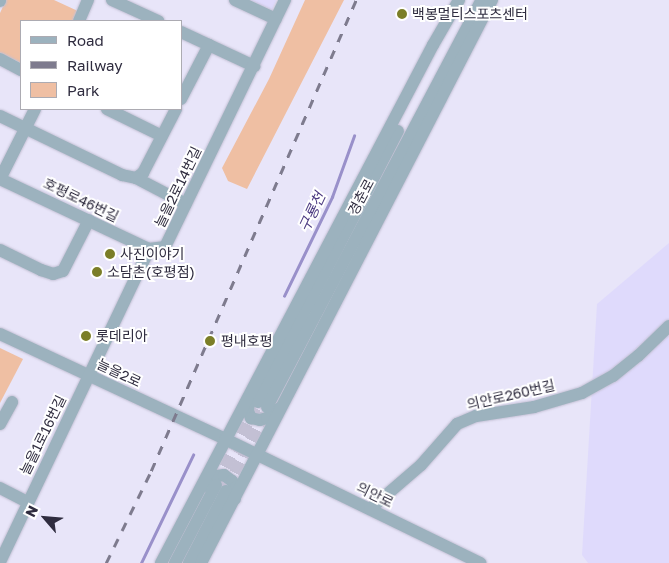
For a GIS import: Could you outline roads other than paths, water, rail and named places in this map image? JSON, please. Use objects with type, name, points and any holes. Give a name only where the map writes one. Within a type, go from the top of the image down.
[{"type":"street","points":[[79,20],[88,0]]},
{"type":"street","points":[[112,0],[156,20]]},
{"type":"street","points":[[235,0],[276,19]]},
{"type":"street","name":"늘을2로14번길","points":[[149,249],[165,247],[285,0]]},
{"type":"street","points":[[161,563],[433,45],[459,0]]},
{"type":"street","name":"경춘로","points":[[466,0],[263,405],[482,0]]},
{"type":"street","points":[[201,563],[235,501],[492,0]]},
{"type":"street","points":[[182,32],[254,66]]},
{"type":"street","points":[[183,93],[208,45]]},
{"type":"street","points":[[0,59],[20,69]]},
{"type":"street","points":[[0,179],[35,110]]},
{"type":"street","points":[[110,110],[162,136]]},
{"type":"street","points":[[136,178],[142,173],[175,110]]},
{"type":"street","points":[[0,116],[122,175],[136,178],[186,204]]},
{"type":"street","name":"호평로46번길","points":[[0,179],[149,249]]},
{"type":"street","points":[[0,250],[41,270],[53,274],[63,271],[89,220]]},
{"type":"street","points":[[89,376],[149,249]]},
{"type":"street","name":"의안로260번길","points":[[370,509],[421,465],[457,424],[476,416],[534,408],[582,393],[613,376],[669,326]]},
{"type":"street","name":"늘을2로","points":[[0,334],[225,439],[257,456]]},
{"type":"street","name":"늘을1로16번길","points":[[0,562],[89,376]]},
{"type":"street","points":[[252,389],[248,411],[252,418],[260,420],[267,418],[284,404]]},
{"type":"street","points":[[0,424],[12,402]]},
{"type":"street","name":"의안로","points":[[257,456],[480,563]]},
{"type":"street","points":[[196,495],[209,481],[224,476],[232,481],[236,488],[235,501]]},
{"type":"street","points":[[0,488],[28,502]]},
{"type":"street","points":[[175,563],[221,488],[189,563]]},
{"type":"waterway","name":"구룡천","points":[[284,296],[332,197],[354,136]]},
{"type":"waterway","name":"구룡천","points":[[141,563],[193,455]]},
{"type":"tunnel","points":[[217,483],[258,402]]},
{"type":"tunnel","points":[[227,489],[266,410]]},
{"type":"railway","points":[[106,563],[151,471],[356,0]]},
{"type":"place","name":"백봉멀티스포츠센터","points":[[402,14]]},
{"type":"place","name":"사진이야기","points":[[110,254]]},
{"type":"place","name":"소담촌(호평점)","points":[[97,272]]},
{"type":"place","name":"롯데리아","points":[[86,336]]},
{"type":"place","name":"평내호평","points":[[210,341]]}]
